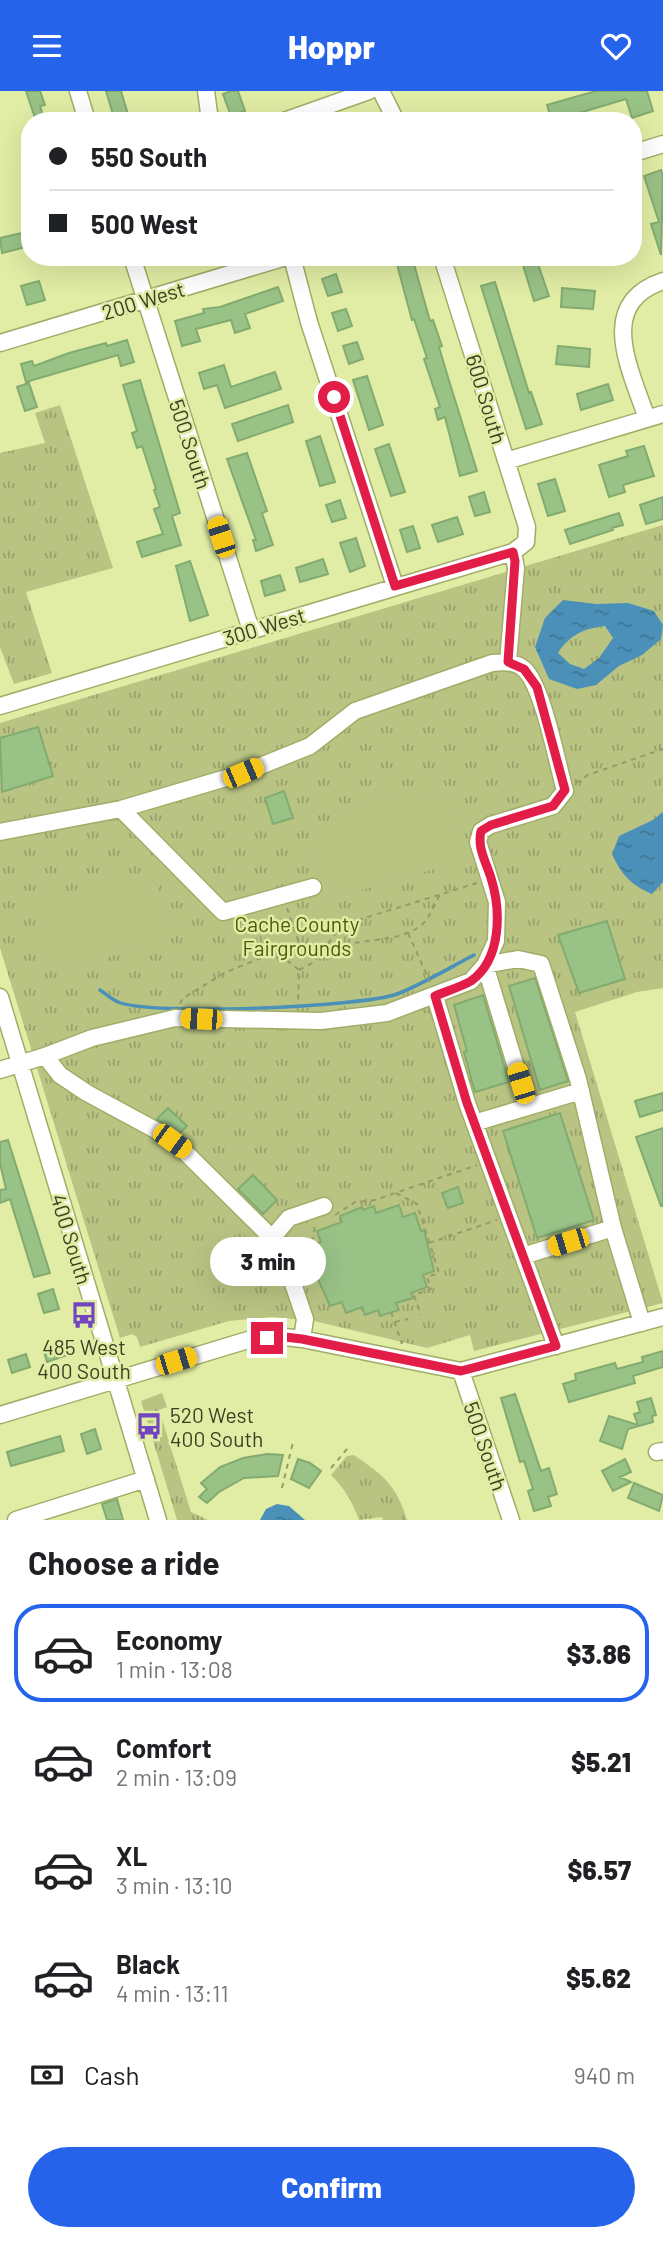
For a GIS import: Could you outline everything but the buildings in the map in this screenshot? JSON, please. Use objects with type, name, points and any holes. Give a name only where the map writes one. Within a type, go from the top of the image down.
[{"type":"street","points":[[78,91],[84,112]]},
{"type":"street","points":[[206,91],[209,112]]},
{"type":"street","points":[[310,112],[369,91]]},
{"type":"street","points":[[381,91],[392,112]]},
{"type":"street","points":[[642,151],[663,144]]},
{"type":"street","name":"500 South","points":[[135,266],[251,630]]},
{"type":"street","name":"200 West","points":[[0,343],[256,266]]},
{"type":"street","points":[[294,266],[309,322],[395,586]]},
{"type":"street","name":"600 South","points":[[445,266],[527,527],[519,547],[516,568],[508,662]]},
{"type":"street","points":[[647,419],[621,333],[624,317],[635,295],[647,286],[663,281]]},
{"type":"street","points":[[506,461],[663,414]]},
{"type":"street","name":"300 West","points":[[0,706],[519,547]]},
{"type":"street","points":[[0,832],[121,809],[243,773],[310,746],[355,711],[492,663],[508,662],[524,669],[537,687],[565,790],[553,806],[491,825],[481,831],[478,842],[497,902],[496,941],[485,965],[471,981],[434,991],[387,1013],[321,1021],[175,1018],[92,1038],[0,1070]]},
{"type":"street","points":[[121,809],[222,912],[313,887]]},
{"type":"street","points":[[485,965],[517,960],[541,964],[581,1091],[613,1228],[642,1323]]},
{"type":"street","points":[[485,965],[528,1107]]},
{"type":"street","points":[[434,991],[474,1123],[556,1346]]},
{"type":"street","name":"400 South","points":[[0,997],[158,1520]]},
{"type":"street","points":[[45,1056],[60,1075],[87,1093],[161,1133],[183,1150],[272,1238],[287,1266],[305,1319],[302,1339]]},
{"type":"street","points":[[474,1123],[581,1091]]},
{"type":"street","points":[[272,1238],[289,1218],[325,1212]]},
{"type":"street","points":[[523,1256],[613,1228]]},
{"type":"street","points":[[0,1415],[248,1340],[285,1337],[302,1339],[461,1371],[663,1317]]},
{"type":"street","name":"500 South","points":[[461,1371],[511,1520]]},
{"type":"street","points":[[16,1520],[146,1479]]},
{"type":"path","points":[[565,790],[589,775],[663,749]]},
{"type":"path","points":[[299,970],[314,962],[342,925],[491,879]]},
{"type":"path","points":[[182,999],[224,973],[271,954],[391,938],[408,933],[428,921],[440,894]]},
{"type":"path","points":[[283,896],[301,950]]},
{"type":"path","points":[[408,933],[434,991]]},
{"type":"path","points":[[278,953],[299,970]]},
{"type":"path","points":[[298,1013],[299,970]]},
{"type":"path","points":[[325,1212],[338,1214],[355,1202],[375,1200],[488,1161]]},
{"type":"path","points":[[395,1193],[417,1204],[439,1273],[427,1277],[431,1289],[415,1295],[421,1315]]},
{"type":"path","points":[[355,1202],[357,1208]]},
{"type":"path","points":[[429,1243],[508,1217]]},
{"type":"path","points":[[287,1266],[307,1259],[306,1243],[313,1238],[316,1221],[310,1223]]},
{"type":"path","points":[[391,1312],[403,1346]]},
{"type":"path","points":[[395,1323],[408,1319]]},
{"type":"path","points":[[282,1487],[293,1442]]},
{"type":"path","points":[[331,1468],[347,1449]]},
{"type":"green space","points":[[60,405],[113,568],[26,592],[52,673],[14,684],[0,647],[0,453],[45,443],[35,413]]},
{"type":"green space","name":"Cache County Fairgrounds","points":[[663,525],[663,988],[637,992],[575,1012],[663,1303],[474,1351],[470,1335],[427,1348],[314,1321],[272,1317],[229,1321],[140,1347],[137,1337],[132,1334],[120,1338],[0,948],[0,723]]},
{"type":"green space","points":[[412,791],[454,796],[472,858],[334,898],[327,894],[318,882],[307,841],[348,806],[389,794]]},
{"type":"green space","points":[[136,873],[146,873],[156,883],[170,928],[166,940],[61,971],[47,946],[37,919],[38,901]]},
{"type":"green space","points":[[162,1393],[167,1407],[159,1410],[191,1512],[208,1520],[177,1520],[141,1401]]},
{"type":"green space","points":[[354,1455],[388,1482],[407,1520],[383,1520],[382,1517],[359,1520],[348,1496],[331,1475],[347,1456]]},
{"type":"water","points":[[563,600],[596,604],[628,603],[654,611],[663,625],[661,639],[642,655],[619,666],[596,685],[577,689],[549,679],[535,647],[545,618]],"holes":[[[605,626],[613,638],[599,658],[584,669],[570,664],[558,653],[572,637],[591,629]]]},
{"type":"water","points":[[663,812],[663,882],[652,894],[628,878],[612,854],[619,836],[653,820]]},
{"type":"water","points":[[277,1504],[289,1506],[305,1520],[260,1520],[266,1509]]},
{"type":"waterway","points":[[100,990],[118,1002],[171,1008],[257,1008],[343,1003],[397,994],[474,955]]},
{"type":"place","name":"485 West 400 South","points":[[84,1315]]},
{"type":"place","name":"520 West 400 South","points":[[149,1426]]},
{"type":"route","points":[[267,1338],[302,1339],[461,1371],[556,1346],[467,1103],[435,996],[471,981],[485,965],[496,941],[497,902],[478,842],[481,831],[491,825],[553,806],[565,790],[537,687],[524,669],[508,662],[516,568],[513,552],[395,586],[334,397]]}]
